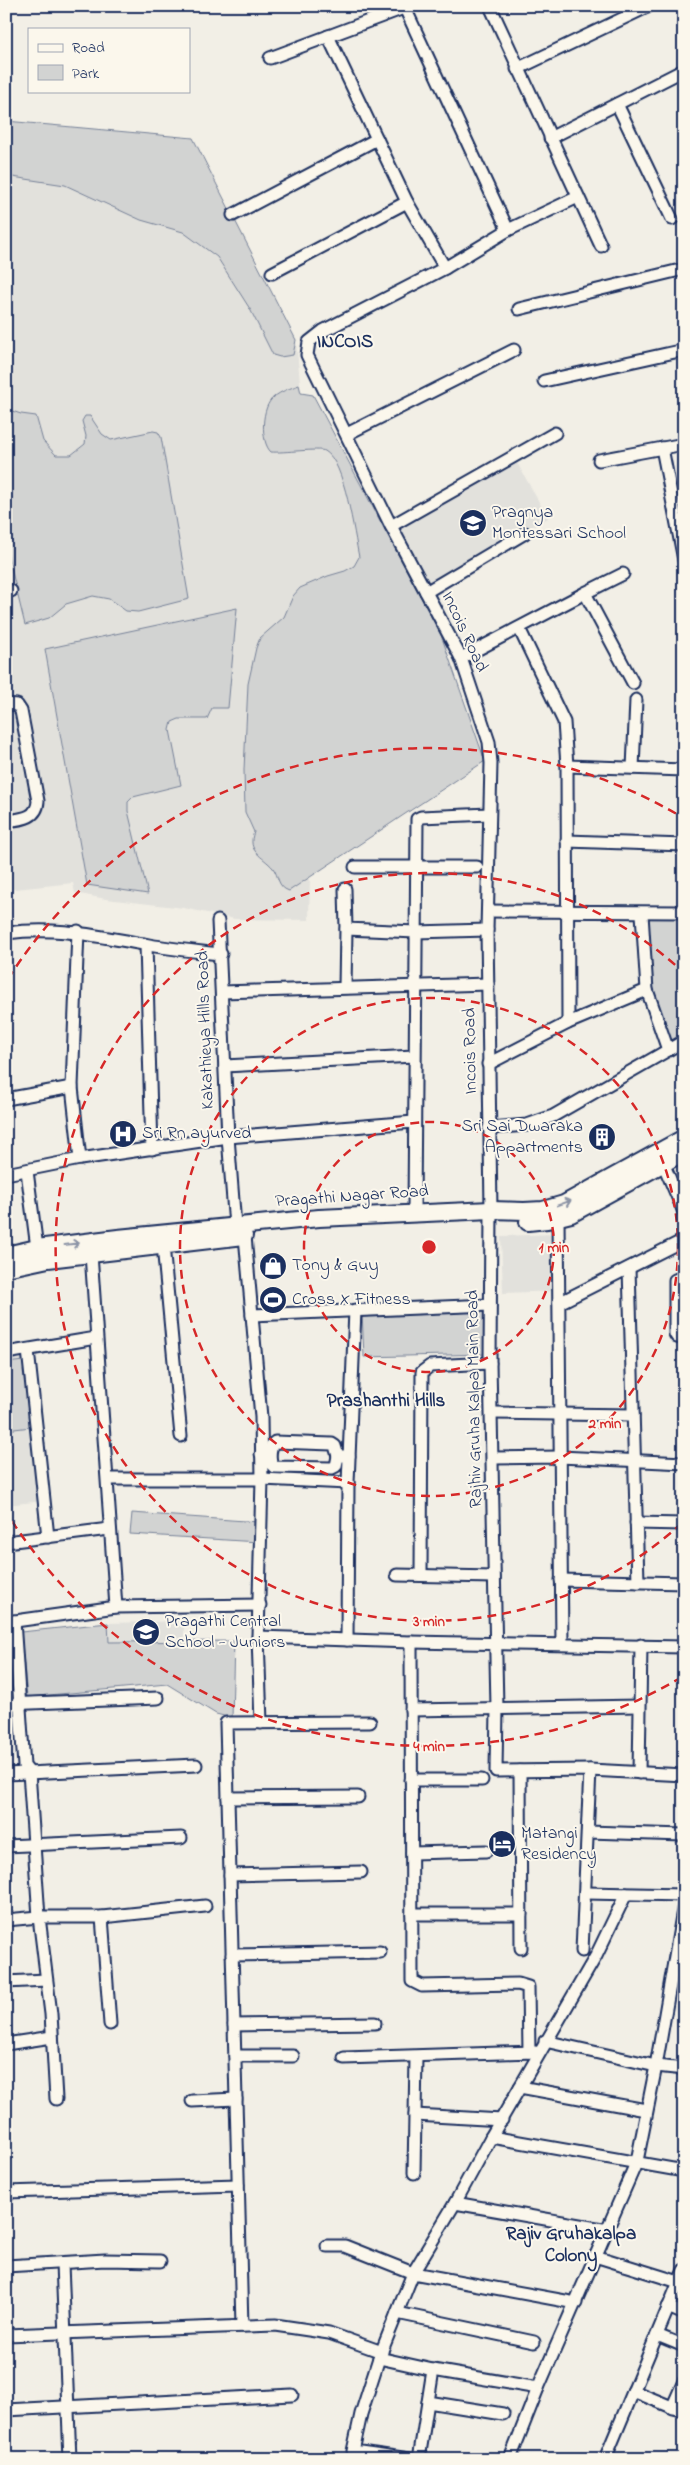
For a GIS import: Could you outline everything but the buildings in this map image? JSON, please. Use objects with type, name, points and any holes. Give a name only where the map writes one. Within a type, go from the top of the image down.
[{"type":"main road","name":"Pragathi Nagar Road","points":[[6,1255],[37,1248],[240,1231],[357,1226],[534,1210],[564,1204],[684,1138]]},
{"type":"main road","name":"Pragathi Nagar Road","points":[[6,1268],[48,1259],[163,1245],[240,1231],[355,1215],[414,1212],[491,1215],[526,1222],[558,1218],[585,1207],[684,1152]]},
{"type":"street","points":[[490,6],[517,69],[601,246]]},
{"type":"street","points":[[517,69],[649,6]]},
{"type":"street","points":[[270,58],[406,7],[508,230]]},
{"type":"street","points":[[328,36],[407,202],[445,268]]},
{"type":"street","points":[[550,138],[684,70]]},
{"type":"street","points":[[617,104],[672,219]]},
{"type":"street","points":[[232,216],[377,139]]},
{"type":"street","name":"Incois Road","points":[[491,1215],[487,930],[490,742],[462,658],[391,526],[307,355],[309,342],[323,330],[445,268],[508,230],[578,197]]},
{"type":"street","points":[[272,273],[407,202]]},
{"type":"street","points":[[519,309],[684,269]]},
{"type":"street","points":[[347,434],[514,350]]},
{"type":"street","points":[[544,381],[684,350]]},
{"type":"street","points":[[391,526],[555,432]]},
{"type":"street","points":[[599,460],[684,444]]},
{"type":"street","points":[[662,448],[684,560]]},
{"type":"street","points":[[426,592],[525,533]]},
{"type":"street","points":[[462,658],[624,574]]},
{"type":"street","points":[[585,594],[633,684]]},
{"type":"street","points":[[519,628],[564,722],[567,766],[568,1023]]},
{"type":"street","points":[[632,768],[636,700]]},
{"type":"street","points":[[6,704],[17,705],[21,710],[38,801],[38,807],[29,817],[6,822]]},
{"type":"street","points":[[567,766],[684,770]]},
{"type":"street","points":[[414,1212],[414,985],[417,819],[489,814]]},
{"type":"street","points":[[567,842],[684,845]]},
{"type":"street","points":[[355,867],[417,869],[477,867]]},
{"type":"street","points":[[346,889],[346,987]]},
{"type":"street","points":[[488,911],[642,914],[684,912]]},
{"type":"street","points":[[642,914],[647,990],[668,1050]]},
{"type":"street","name":"Kakathieya Hills Road","points":[[218,921],[228,1137],[252,1314],[266,1454],[262,1480],[258,1636],[261,1723]]},
{"type":"street","points":[[346,929],[416,932],[487,930]]},
{"type":"street","points":[[6,933],[32,930],[78,931],[146,945],[221,954]]},
{"type":"street","points":[[78,931],[72,1087],[80,1159]]},
{"type":"street","points":[[146,945],[152,1149]]},
{"type":"street","points":[[222,992],[488,984]]},
{"type":"street","points":[[488,1064],[568,1023],[647,990]]},
{"type":"street","points":[[489,1128],[527,1125],[553,1116],[684,1041]]},
{"type":"street","points":[[225,1066],[414,1056]]},
{"type":"street","points":[[6,1099],[72,1087]]},
{"type":"street","points":[[6,1174],[80,1159],[228,1137],[414,1122]]},
{"type":"street","points":[[663,1163],[684,1212]]},
{"type":"street","points":[[26,1171],[37,1248]]},
{"type":"street","name":"Rajhiv Gruha Kalpa Main Road","points":[[491,1215],[490,1363],[493,1413],[494,1644],[497,1708],[496,1770],[520,1771]]},
{"type":"street","points":[[558,1218],[562,1644]]},
{"type":"street","points":[[559,1303],[684,1240]]},
{"type":"street","points":[[163,1245],[181,1436]]},
{"type":"street","points":[[91,1254],[116,1607]]},
{"type":"street","points":[[629,1268],[638,1582]]},
{"type":"street","points":[[684,1276],[675,1280],[675,1334],[677,1337],[684,1338]]},
{"type":"street","points":[[252,1314],[490,1305]]},
{"type":"street","points":[[346,1640],[348,1483],[344,1456],[354,1310]]},
{"type":"street","points":[[6,1354],[96,1338]]},
{"type":"street","points":[[28,1350],[48,1537]]},
{"type":"street","points":[[421,1575],[420,1380],[422,1372],[430,1366],[490,1363]]},
{"type":"street","points":[[493,1413],[633,1415]]},
{"type":"street","points":[[275,1442],[332,1444],[344,1456],[332,1468],[274,1467],[270,1464],[266,1454],[275,1442]]},
{"type":"street","points":[[493,1458],[560,1457],[684,1463]]},
{"type":"street","points":[[108,1479],[262,1480],[348,1483]]},
{"type":"street","points":[[636,1523],[684,1524]]},
{"type":"street","points":[[6,1542],[109,1529]]},
{"type":"street","points":[[397,1575],[494,1577]]},
{"type":"street","points":[[561,1580],[684,1583]]},
{"type":"street","points":[[56,2100],[52,2037],[39,1917],[29,1772],[24,1766],[21,1703],[10,1621],[116,1607],[260,1605]]},
{"type":"street","points":[[258,1636],[411,1642],[684,1647]]},
{"type":"street","points":[[411,1642],[412,1981],[422,1986],[524,1985],[528,1987],[534,2052]]},
{"type":"street","points":[[639,1773],[641,1645]]},
{"type":"street","points":[[6,1704],[158,1698]]},
{"type":"street","points":[[411,1710],[639,1706]]},
{"type":"street","points":[[242,2326],[226,1723],[370,1722]]},
{"type":"street","points":[[6,1774],[196,1765]]},
{"type":"street","points":[[582,1951],[590,1770]]},
{"type":"street","points":[[521,1948],[520,1771],[590,1770],[684,1775]]},
{"type":"street","points":[[411,1780],[482,1780]]},
{"type":"street","points":[[228,1798],[358,1797]]},
{"type":"street","points":[[588,1832],[684,1835]]},
{"type":"street","points":[[6,1846],[181,1838]]},
{"type":"street","points":[[412,1853],[486,1851]]},
{"type":"street","points":[[230,1875],[361,1872]]},
{"type":"street","points":[[586,1892],[684,1895]]},
{"type":"street","points":[[410,2459],[352,2455],[360,2414],[380,2355],[413,2273],[502,2120],[520,2087],[534,2052],[545,2041],[596,1956],[626,1894]]},
{"type":"street","points":[[510,2459],[538,2388],[637,2162],[684,1904]]},
{"type":"street","points":[[6,1920],[39,1917],[102,1917],[205,1906]]},
{"type":"street","points":[[412,1914],[521,1914]]},
{"type":"street","points":[[102,1917],[110,2024]]},
{"type":"street","points":[[232,1955],[380,1952]]},
{"type":"street","points":[[6,1982],[46,1980]]},
{"type":"street","points":[[234,2025],[375,2023]]},
{"type":"street","points":[[6,2044],[52,2037]]},
{"type":"street","points":[[545,2041],[656,2066],[684,2069]]},
{"type":"street","points":[[344,2058],[534,2052]]},
{"type":"street","points":[[235,2056],[293,2056]]},
{"type":"street","points":[[414,2173],[416,2057]]},
{"type":"street","points":[[520,2087],[646,2110]]},
{"type":"street","points":[[192,2101],[236,2100]]},
{"type":"street","points":[[415,2115],[502,2120]]},
{"type":"street","points":[[491,2137],[684,2171]]},
{"type":"street","points":[[6,2192],[238,2185]]},
{"type":"street","points":[[455,2203],[608,2230]]},
{"type":"street","points":[[327,2246],[345,2246],[413,2273],[576,2303]]},
{"type":"street","points":[[595,2256],[679,2282]]},
{"type":"street","points":[[6,2266],[105,2260],[160,2261]]},
{"type":"street","points":[[62,2264],[70,2459]]},
{"type":"street","points":[[605,2459],[684,2270]]},
{"type":"street","points":[[668,2307],[684,2314]]},
{"type":"street","points":[[397,2313],[534,2342]]},
{"type":"street","points":[[6,2335],[275,2326],[329,2333],[380,2355],[433,2370],[538,2388]]},
{"type":"street","points":[[657,2335],[684,2346]]},
{"type":"street","points":[[419,2459],[433,2370]]},
{"type":"street","points":[[672,2408],[684,2382]]},
{"type":"street","points":[[633,2391],[684,2412]]},
{"type":"street","points":[[6,2410],[292,2395]]},
{"type":"street","points":[[428,2402],[503,2414]]},
{"type":"shaded area","points":[[6,121],[193,138],[296,340],[301,393],[313,395],[441,635],[485,761],[310,877],[309,920],[235,919],[184,908],[106,899],[75,893],[73,883],[6,890]]},
{"type":"shaded area","name":"Pragnya Montessari School","points":[[516,461],[548,518],[430,585],[398,528]]},
{"type":"shaded area","name":"Sri Rn ayurved","points":[[116,1120],[129,1120],[130,1147],[116,1147]]},
{"type":"shaded area","points":[[556,1234],[557,1291],[503,1293],[501,1236]]},
{"type":"shaded area","points":[[26,1356],[43,1501],[6,1505],[6,1358]]},
{"type":"shaded area","name":"Pragathi Central School - Juniors","points":[[184,1621],[184,1641],[109,1642],[108,1623]]},
{"type":"green space","points":[[6,121],[193,138],[296,340],[293,355],[280,357],[273,355],[250,309],[217,257],[183,232],[141,220],[65,185],[6,176]]},
{"type":"green space","points":[[299,385],[301,393],[313,395],[441,635],[485,761],[289,891],[282,887],[273,868],[254,849],[252,839],[254,832],[245,812],[244,770],[248,684],[260,638],[284,617],[293,596],[300,588],[354,566],[359,557],[348,500],[338,469],[332,458],[325,451],[321,450],[271,452],[267,447],[264,433],[266,408],[274,397]]},
{"type":"green space","points":[[6,409],[36,416],[43,441],[56,455],[71,455],[85,444],[86,436],[82,421],[85,416],[90,416],[102,434],[111,440],[153,431],[158,432],[161,437],[189,599],[138,612],[126,611],[109,599],[93,596],[66,604],[49,618],[25,625],[6,547]]},
{"type":"green space","points":[[237,608],[228,708],[212,708],[207,719],[179,719],[172,722],[170,730],[181,785],[133,797],[128,802],[128,811],[148,894],[87,885],[45,649]]},
{"type":"green space","points":[[684,914],[684,1036],[669,1042],[666,1039],[652,987],[645,916]]},
{"type":"green space","points":[[487,1308],[488,1354],[364,1357],[362,1311]]},
{"type":"green space","points":[[24,1361],[31,1427],[6,1430],[6,1363]]},
{"type":"green space","points":[[132,1513],[259,1522],[258,1542],[130,1534]]},
{"type":"green space","points":[[108,1623],[109,1642],[234,1641],[232,1718],[216,1714],[167,1684],[27,1697],[21,1632]]},
{"type":"place","name":"Pragnya Montessari School","points":[[473,523]]},
{"type":"place","name":"Sri Rn ayurved","points":[[123,1134]]},
{"type":"place","name":"Sri Sai Dwaraka Appartments","points":[[602,1137]]},
{"type":"place","name":"Tony & Guy","points":[[273,1266]]},
{"type":"place","name":"Cross X Fitness","points":[[273,1300]]},
{"type":"place","name":"Pragathi Central School - Juniors","points":[[146,1632]]},
{"type":"place","name":"Matangi Residency","points":[[502,1844]]},
{"type":"district","name":"INCOIS","points":[[345,342]]},
{"type":"district","name":"Prashanthi Hills","points":[[386,1401]]},
{"type":"district","name":"Rajiv Gruhakalpa Colony","points":[[571,2245]]}]
